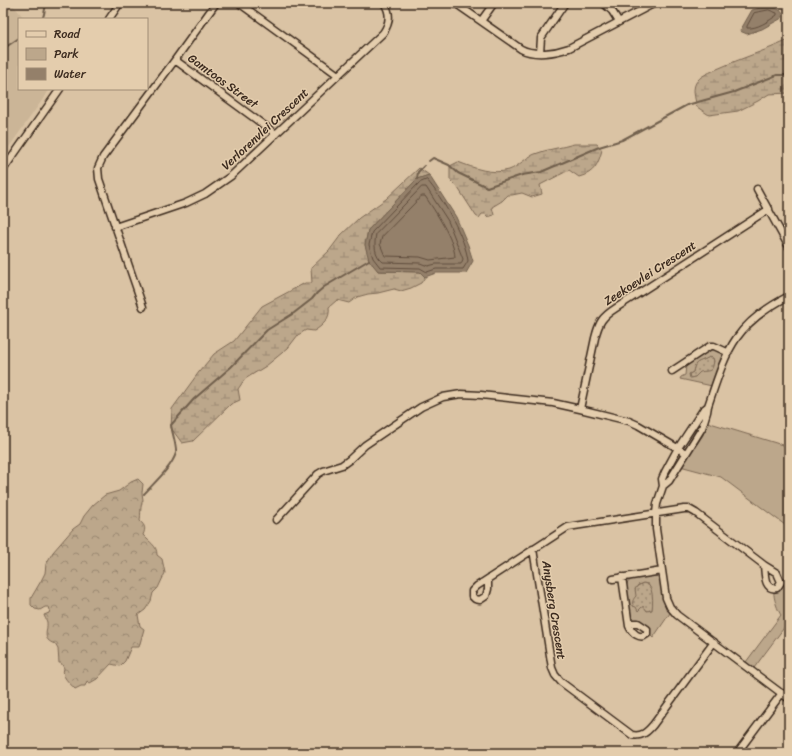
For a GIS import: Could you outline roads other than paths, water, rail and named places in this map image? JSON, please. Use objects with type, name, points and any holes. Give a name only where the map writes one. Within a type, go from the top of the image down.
[{"type":"street","points":[[109,18],[120,3]]},
{"type":"street","points":[[143,307],[99,180],[99,163],[216,3]]},
{"type":"street","points":[[239,3],[338,75]]},
{"type":"street","name":"Verlorenvlei Crescent","points":[[115,227],[179,205],[205,194],[231,176],[386,29],[389,14],[384,3]]},
{"type":"street","points":[[455,3],[527,53],[562,50],[654,3]]},
{"type":"street","points":[[481,21],[494,3]]},
{"type":"street","points":[[540,53],[541,38],[565,3]]},
{"type":"street","points":[[603,3],[612,10],[619,22]]},
{"type":"street","name":"Gamtoos Street","points":[[175,60],[276,134]]},
{"type":"street","points":[[3,170],[59,90]]},
{"type":"street","points":[[757,189],[789,247]]},
{"type":"street","name":"Zeekoevlei Crescent","points":[[580,409],[595,338],[598,327],[603,318],[611,311],[769,209]]},
{"type":"street","points":[[663,486],[669,481],[702,428],[727,352],[741,330],[763,311],[789,296]]},
{"type":"street","points":[[672,371],[710,346],[714,346],[727,352]]},
{"type":"street","points":[[276,520],[318,474],[342,465],[365,445],[421,407],[434,400],[452,395],[481,395],[553,403],[580,409],[638,425],[686,453]]},
{"type":"street","points":[[708,406],[703,410],[678,448],[662,479],[663,486],[656,514],[656,534],[666,598],[672,610],[789,699]]},
{"type":"street","name":"Anysberg Crescent","points":[[714,642],[652,725],[643,734],[632,735],[561,682],[555,675],[552,668],[534,549],[572,525],[684,509],[696,513],[764,565]]},
{"type":"street","points":[[488,580],[534,549]]},
{"type":"street","points":[[613,579],[662,571]]},
{"type":"street","points":[[622,577],[629,622]]},
{"type":"street","points":[[737,753],[782,693]]},
{"type":"water","points":[[769,6],[780,10],[783,14],[782,18],[762,29],[747,34],[740,31],[752,10]]},
{"type":"water","points":[[429,175],[456,217],[473,261],[466,273],[436,273],[425,277],[420,272],[378,271],[369,260],[365,245],[368,230],[417,179]]},
{"type":"waterway","points":[[43,18],[47,3]]},
{"type":"waterway","points":[[3,49],[18,39]]},
{"type":"waterway","points":[[429,161],[433,158],[449,165],[458,173],[487,187],[522,175],[541,172],[599,147],[622,140],[687,105],[734,92],[777,75],[789,75]]},
{"type":"waterway","points":[[417,179],[418,172],[424,166]]},
{"type":"waterway","points":[[144,494],[171,464],[176,453],[171,425],[194,399],[231,367],[267,330],[294,313],[312,299],[324,287],[369,260]]}]
